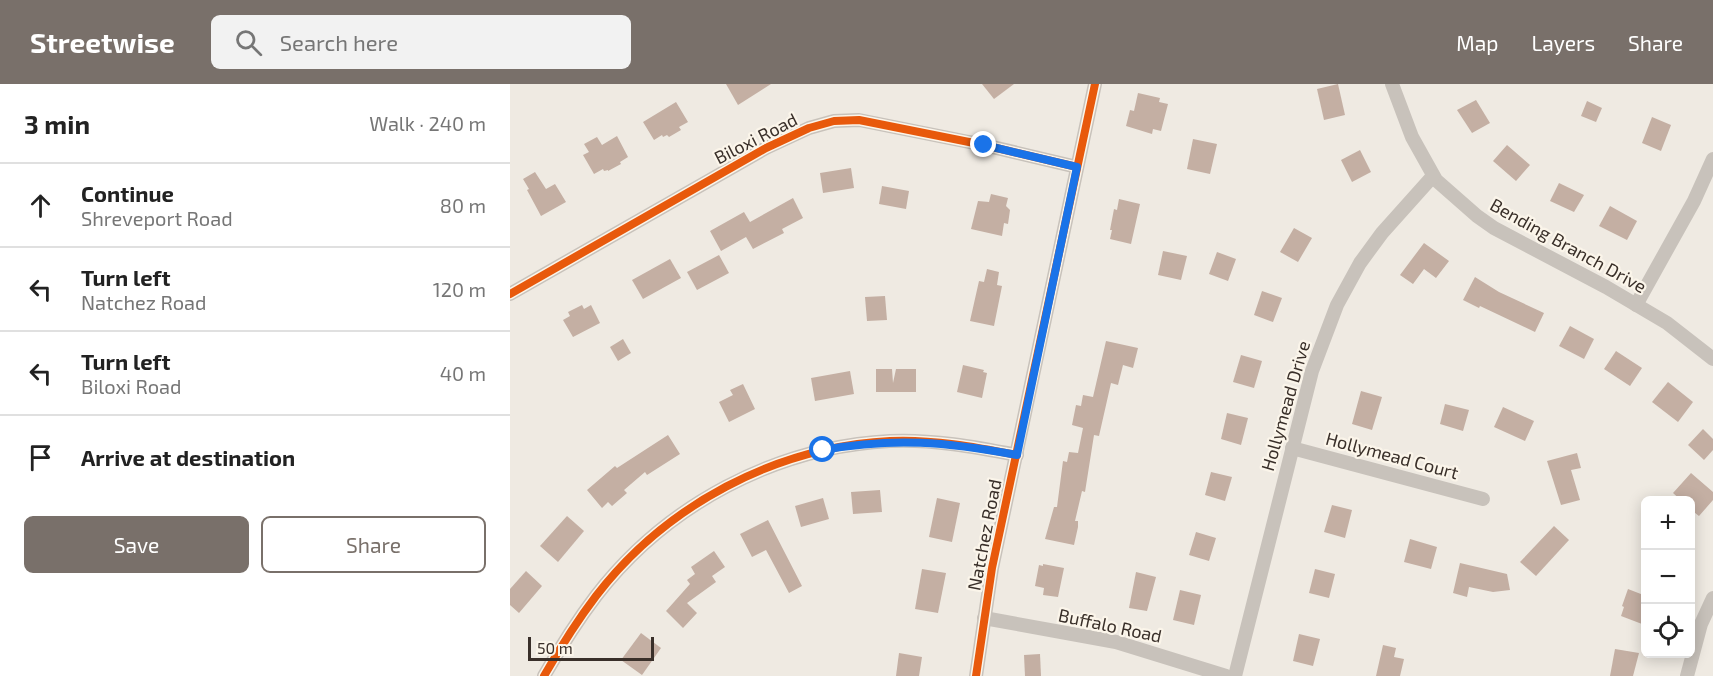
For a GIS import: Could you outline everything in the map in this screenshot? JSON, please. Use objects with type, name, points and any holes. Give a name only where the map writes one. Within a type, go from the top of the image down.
[{"type":"street","name":"Natchez Road","points":[[976,676],[992,568],[1095,84]]},
{"type":"street","name":"Bending Branch Drive","points":[[1392,84],[1412,137],[1433,176],[1477,216],[1494,228],[1667,323],[1713,359]]},
{"type":"street","name":"Biloxi Road","points":[[510,294],[766,148],[809,128],[834,121],[859,120],[891,126],[1077,167]]},
{"type":"street","points":[[1636,305],[1694,201],[1713,159]]},
{"type":"street","name":"Hollymead Drive","points":[[1235,676],[1312,371],[1337,305],[1359,263],[1382,233],[1433,176]]},
{"type":"street","points":[[544,676],[596,595],[622,566],[657,533],[694,505],[749,476],[791,459],[823,450],[892,441],[940,443],[1017,455]]},
{"type":"street","name":"Hollymead Court","points":[[1292,448],[1483,499]]},
{"type":"street","points":[[1686,676],[1701,624],[1713,598]]},
{"type":"street","name":"Buffalo Road","points":[[984,618],[1116,642],[1227,676]]},
{"type":"building","points":[[726,84],[771,84],[738,105]]},
{"type":"building","points":[[982,84],[1014,84],[994,99]]},
{"type":"building","points":[[1338,84],[1345,115],[1324,120],[1317,89]]},
{"type":"building","points":[[1138,93],[1160,98],[1159,102],[1168,104],[1161,131],[1153,129],[1152,134],[1126,126],[1130,110],[1134,111]]},
{"type":"building","points":[[1476,100],[1490,123],[1472,133],[1457,110]]},
{"type":"building","points":[[1587,101],[1602,108],[1596,122],[1581,116]]},
{"type":"building","points":[[676,102],[688,122],[679,127],[681,130],[669,137],[662,135],[654,140],[643,122]]},
{"type":"building","points":[[1652,117],[1671,125],[1661,151],[1642,143]]},
{"type":"building","points":[[617,136],[628,157],[608,171],[603,169],[594,174],[583,155],[589,152],[584,144],[597,137],[602,145]]},
{"type":"building","points":[[1193,139],[1217,144],[1210,174],[1187,169]]},
{"type":"building","points":[[1507,145],[1530,165],[1516,181],[1493,161]]},
{"type":"building","points":[[1360,150],[1371,172],[1352,182],[1341,160]]},
{"type":"building","points":[[851,168],[854,188],[823,193],[820,173]]},
{"type":"building","points":[[535,172],[546,189],[555,184],[566,202],[541,216],[523,179]]},
{"type":"building","points":[[1559,183],[1584,195],[1574,212],[1550,201]]},
{"type":"building","points":[[882,186],[909,191],[906,209],[879,204]]},
{"type":"building","points":[[991,194],[1008,198],[1006,206],[1010,210],[1008,224],[1004,223],[1002,236],[971,229],[978,201],[989,202]]},
{"type":"building","points":[[793,198],[803,218],[782,229],[784,233],[753,249],[746,237],[721,251],[710,231],[744,212],[750,222]]},
{"type":"building","points":[[1119,199],[1140,204],[1131,244],[1110,239],[1114,209],[1117,210]]},
{"type":"building","points":[[1610,206],[1637,221],[1627,240],[1599,226]]},
{"type":"building","points":[[1294,228],[1312,238],[1298,262],[1280,252]]},
{"type":"building","points":[[1424,243],[1449,261],[1436,278],[1424,269],[1413,284],[1400,275]]},
{"type":"building","points":[[1163,251],[1187,256],[1181,280],[1158,275]]},
{"type":"building","points":[[1217,252],[1236,259],[1228,281],[1209,274]]},
{"type":"building","points":[[719,255],[729,273],[697,290],[687,272]]},
{"type":"building","points":[[670,259],[681,278],[643,299],[632,280]]},
{"type":"building","points":[[987,269],[999,272],[997,285],[1002,286],[994,326],[970,321],[979,281],[984,282]]},
{"type":"building","points":[[1475,277],[1499,292],[1544,313],[1535,332],[1463,300]]},
{"type":"building","points":[[1262,291],[1282,298],[1273,322],[1254,315]]},
{"type":"building","points":[[885,296],[887,320],[867,321],[865,297]]},
{"type":"building","points":[[582,305],[584,309],[591,305],[600,323],[573,337],[563,320],[570,316],[568,312]]},
{"type":"building","points":[[1570,326],[1594,339],[1584,359],[1559,346]]},
{"type":"building","points":[[623,339],[631,353],[618,361],[610,347]]},
{"type":"building","points":[[1106,341],[1138,348],[1133,368],[1123,365],[1118,385],[1111,383],[1099,436],[1094,435],[1085,492],[1082,491],[1075,521],[1078,521],[1078,527],[1074,545],[1045,539],[1054,507],[1057,507],[1063,461],[1067,462],[1069,452],[1078,453],[1083,428],[1072,425],[1076,405],[1081,406],[1083,395],[1093,397]]},
{"type":"building","points":[[1616,351],[1642,368],[1630,386],[1604,369]]},
{"type":"building","points":[[1241,355],[1262,361],[1254,388],[1233,382]]},
{"type":"building","points":[[963,365],[984,370],[983,372],[987,373],[982,398],[957,392]]},
{"type":"building","points":[[876,369],[892,369],[893,383],[896,369],[916,369],[916,392],[876,392]]},
{"type":"building","points":[[850,371],[854,394],[815,401],[811,378]]},
{"type":"building","points":[[1668,382],[1693,402],[1678,422],[1652,402]]},
{"type":"building","points":[[743,384],[755,409],[729,422],[719,402],[733,395],[730,390]]},
{"type":"building","points":[[1361,391],[1382,397],[1372,430],[1352,424]]},
{"type":"building","points":[[1445,404],[1469,410],[1463,431],[1440,424]]},
{"type":"building","points":[[1503,407],[1534,421],[1525,441],[1494,427]]},
{"type":"building","points":[[1227,413],[1248,418],[1241,445],[1221,439]]},
{"type":"building","points":[[1703,429],[1713,439],[1713,450],[1704,460],[1688,445]]},
{"type":"building","points":[[668,435],[680,454],[647,475],[645,472],[624,490],[627,493],[612,506],[608,502],[602,508],[587,490],[615,466],[617,468]]},
{"type":"building","points":[[1577,453],[1581,468],[1571,470],[1580,500],[1561,505],[1547,461]]},
{"type":"building","points":[[1211,472],[1232,477],[1225,501],[1205,495]]},
{"type":"building","points":[[1691,473],[1713,492],[1713,500],[1699,516],[1695,513],[1695,496],[1676,496],[1673,493]]},
{"type":"building","points":[[880,490],[882,512],[853,514],[851,492]]},
{"type":"building","points":[[823,498],[829,519],[801,527],[795,506]]},
{"type":"building","points":[[937,498],[960,503],[952,542],[929,537]]},
{"type":"building","points":[[1332,505],[1352,510],[1345,538],[1324,532]]},
{"type":"building","points":[[567,516],[584,531],[558,562],[540,546]]},
{"type":"building","points":[[768,520],[802,586],[789,593],[766,550],[752,557],[740,534]]},
{"type":"building","points":[[1554,526],[1569,540],[1536,576],[1520,562]]},
{"type":"building","points":[[1196,532],[1216,538],[1209,561],[1189,555]]},
{"type":"building","points":[[1410,539],[1437,547],[1431,569],[1404,562]]},
{"type":"building","points":[[714,551],[725,567],[712,576],[716,582],[687,603],[697,613],[683,628],[666,611],[690,584],[687,580],[695,574],[691,567]]},
{"type":"building","points":[[1460,563],[1507,574],[1510,590],[1493,592],[1469,587],[1467,597],[1453,593]]},
{"type":"building","points":[[1043,564],[1064,568],[1058,597],[1043,595],[1044,588],[1035,586],[1039,565],[1043,566]]},
{"type":"building","points":[[922,569],[946,573],[938,613],[915,609]]},
{"type":"building","points":[[1315,569],[1335,574],[1329,598],[1309,593]]},
{"type":"building","points":[[526,571],[542,586],[519,613],[510,605],[510,589]]},
{"type":"building","points":[[1136,572],[1156,577],[1147,611],[1129,608]]},
{"type":"building","points":[[1628,589],[1641,594],[1641,624],[1621,616],[1624,607],[1622,606]]},
{"type":"building","points":[[1180,590],[1201,595],[1194,625],[1173,620]]},
{"type":"building","points":[[641,633],[661,648],[642,675],[621,660]]},
{"type":"building","points":[[1299,634],[1320,639],[1313,666],[1293,661]]},
{"type":"building","points":[[1383,645],[1396,648],[1394,657],[1404,659],[1400,676],[1376,676]]},
{"type":"building","points":[[1615,649],[1639,653],[1633,676],[1610,676]]},
{"type":"building","points":[[899,653],[922,657],[919,676],[896,676]]},
{"type":"building","points":[[1040,654],[1041,676],[1025,676],[1024,655]]},
{"type":"cycle path","points":[[976,676],[992,568],[1095,84]]},
{"type":"cycle path","points":[[510,294],[766,148],[809,128],[834,121],[859,120],[984,145],[1077,167]]},
{"type":"cycle path","points":[[544,676],[582,615],[624,563],[655,534],[689,509],[726,487],[765,469],[805,455],[847,446],[890,441],[938,442],[1017,455]]},
{"type":"route","points":[[823,450],[892,441],[930,442],[1017,455],[1077,167],[984,145]]}]
